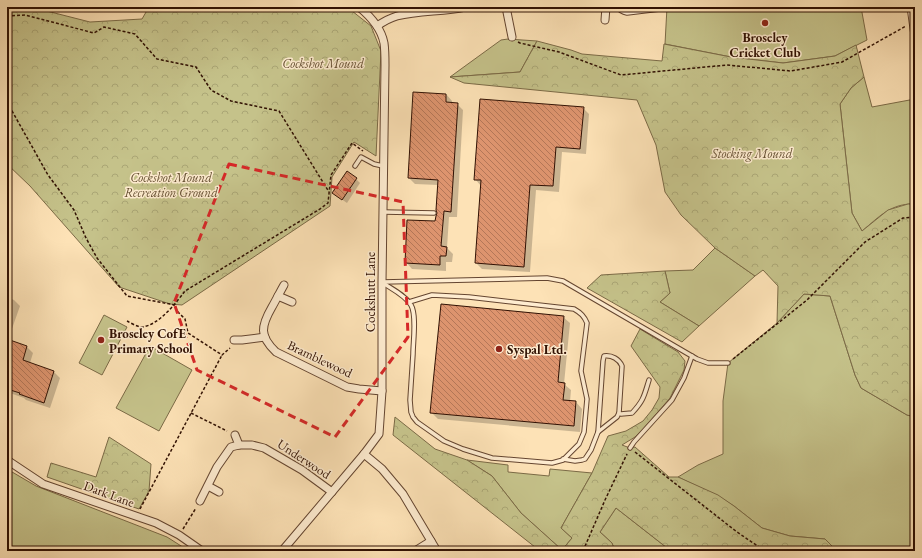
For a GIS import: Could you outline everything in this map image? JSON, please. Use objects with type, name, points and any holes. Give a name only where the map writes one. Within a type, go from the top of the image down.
[{"type":"street","name":"Cockshutt Lane","points":[[282,551],[364,454],[379,434],[382,391],[384,42],[371,17],[359,7]]},
{"type":"street","points":[[377,26],[396,16],[465,7]]},
{"type":"street","points":[[506,7],[512,37]]},
{"type":"street","points":[[605,20],[606,7]]},
{"type":"street","points":[[911,7],[915,36]]},
{"type":"street","points":[[234,340],[265,337],[263,329],[266,318],[284,285]]},
{"type":"street","points":[[278,296],[292,302]]},
{"type":"street","name":"Bramblewood","points":[[265,337],[269,346],[276,352],[347,386],[358,389],[382,391]]},
{"type":"street","points":[[200,501],[217,467],[231,447],[239,445],[235,435]]},
{"type":"street","name":"Underwood","points":[[239,445],[252,445],[264,448],[302,470],[332,492]]},
{"type":"street","points":[[364,454],[382,469],[404,494],[437,551]]},
{"type":"street","name":"Dark Lane","points":[[7,460],[44,484],[156,523],[179,535],[202,551]]},
{"type":"street","points":[[208,486],[219,492]]},
{"type":"street","points":[[415,551],[431,541]]},
{"type":"lane","points":[[617,7],[619,10],[627,13],[660,9]]},
{"type":"lane","points":[[355,166],[361,158],[383,166]]},
{"type":"lane","points":[[382,212],[434,213]]},
{"type":"lane","points":[[382,282],[547,278],[563,281],[698,359],[708,363],[728,363]]},
{"type":"lane","points":[[382,282],[404,297],[412,306],[414,313],[410,400],[411,412],[413,417],[418,422],[444,440],[463,449],[492,458],[552,463],[563,459],[579,444],[584,432],[587,399],[582,371],[587,323],[580,313],[574,309],[469,297],[432,295],[409,302]]},
{"type":"lane","points":[[563,459],[578,461],[585,459],[591,450],[598,432],[603,361],[604,356],[609,355],[621,363],[622,366],[619,413],[617,417],[598,432]]},
{"type":"lane","points":[[630,448],[672,400],[684,378],[692,356]]},
{"type":"lane","points":[[619,413],[632,413],[644,397],[648,380]]},
{"type":"path","points":[[7,16],[25,15],[94,33],[104,27],[135,34],[157,59],[196,67],[211,90],[231,101],[279,111],[329,192]]},
{"type":"path","points":[[512,37],[520,43],[559,52],[621,75],[727,65],[791,71],[842,62],[913,22]]},
{"type":"path","points":[[7,102],[48,175],[74,210],[86,238],[97,258],[127,296],[175,305]]},
{"type":"path","points":[[127,321],[140,327],[149,325],[171,309],[185,291],[320,209],[328,203],[331,175],[352,143],[363,150]]},
{"type":"path","points":[[728,363],[807,300],[865,242],[903,218],[915,217]]},
{"type":"path","points":[[175,305],[177,311],[185,319],[188,332],[222,355]]},
{"type":"path","points":[[136,516],[222,355],[242,340]]},
{"type":"path","points":[[191,413],[235,435]]},
{"type":"path","points":[[583,551],[630,448],[737,532],[766,551]]},
{"type":"path","points":[[179,535],[200,501]]},
{"type":"highlighted area","points":[[229,164],[403,202],[408,337],[335,437],[197,370],[174,303]]},
{"type":"green space","name":"Cockshot Mound Recreation Ground","points":[[7,7],[31,7],[90,22],[142,19],[149,7],[347,7],[371,26],[381,51],[376,156],[354,142],[332,177],[330,206],[182,305],[170,304],[119,287],[30,186],[7,164]]},
{"type":"green space","name":"Broseley Cricket Club","points":[[667,7],[861,7],[867,40],[835,56],[783,63],[731,57],[665,44]]},
{"type":"green space","points":[[501,40],[537,41],[520,72],[450,77]]},
{"type":"green space","name":"Stocking Mound","points":[[537,41],[582,54],[662,61],[664,44],[731,57],[783,63],[835,56],[856,45],[864,77],[851,88],[840,104],[852,213],[862,231],[888,210],[908,204],[915,204],[915,417],[907,415],[861,388],[855,375],[830,296],[804,294],[777,323],[778,286],[763,270],[755,276],[715,248],[681,215],[665,192],[656,145],[637,100],[464,83],[450,77],[520,72]]},
{"type":"green space","points":[[864,77],[872,107],[915,99],[915,204],[907,204],[892,208],[862,231],[852,213],[840,104],[851,88]]},
{"type":"green space","points":[[715,248],[755,276],[699,326],[660,302],[670,293],[665,271],[693,270]]},
{"type":"green space","points":[[665,271],[670,293],[660,302],[699,326],[682,342],[587,288],[601,275]]},
{"type":"green space","points":[[804,294],[830,296],[855,375],[861,388],[907,415],[915,417],[915,551],[837,551],[825,539],[790,536],[762,528],[734,506],[718,496],[678,477],[698,465],[723,454],[723,401],[728,363],[777,323]]},
{"type":"green space","points":[[104,315],[127,327],[102,375],[79,363]]},
{"type":"green space","points":[[640,329],[678,352],[685,361],[684,370],[670,398],[635,437],[622,445],[630,448],[635,447],[669,477],[678,477],[718,495],[762,528],[790,536],[825,539],[837,551],[671,551],[616,508],[600,532],[612,543],[615,551],[540,551],[393,435],[395,417],[435,449],[467,460],[492,476],[521,513],[562,550],[572,538],[561,528],[592,473],[608,436],[626,431],[643,421],[659,398],[660,387],[631,346]]},
{"type":"green space","points":[[150,346],[192,370],[159,431],[116,408]]},
{"type":"green space","points":[[109,437],[151,464],[149,491],[139,509],[47,477],[51,463],[96,477]]},
{"type":"green space","points":[[467,460],[508,465],[508,472],[549,476],[550,469],[592,473],[561,528],[572,538],[562,550],[521,513],[492,476]]},
{"type":"green space","points":[[7,469],[36,486],[167,537],[189,551],[7,551]]},
{"type":"green space","points":[[616,508],[671,551],[615,551],[612,543],[600,532]]},
{"type":"building","points":[[413,92],[446,94],[446,102],[458,103],[451,212],[444,211],[441,246],[447,247],[446,256],[440,256],[440,265],[405,263],[407,220],[435,221],[437,213],[438,180],[408,178]]},
{"type":"building","points":[[480,99],[584,107],[580,149],[556,147],[553,186],[530,185],[524,267],[475,263],[481,180],[474,180]]},
{"type":"building","points":[[347,171],[357,178],[342,200],[332,193]]},
{"type":"building","name":"Syspal Ltd.","points":[[441,304],[564,316],[558,382],[565,383],[563,400],[576,401],[574,426],[430,413]]},
{"type":"building","points":[[7,339],[27,346],[23,360],[54,371],[44,403],[7,389]]},
{"type":"place","name":"Broseley Cricket Club","points":[[765,23]]},
{"type":"place","name":"Broseley CofE Primary School","points":[[101,340]]},
{"type":"place","name":"Syspal Ltd.","points":[[499,349]]},
{"type":"park label","name":"Cockshot Mound","points":[[323,63]]}]
